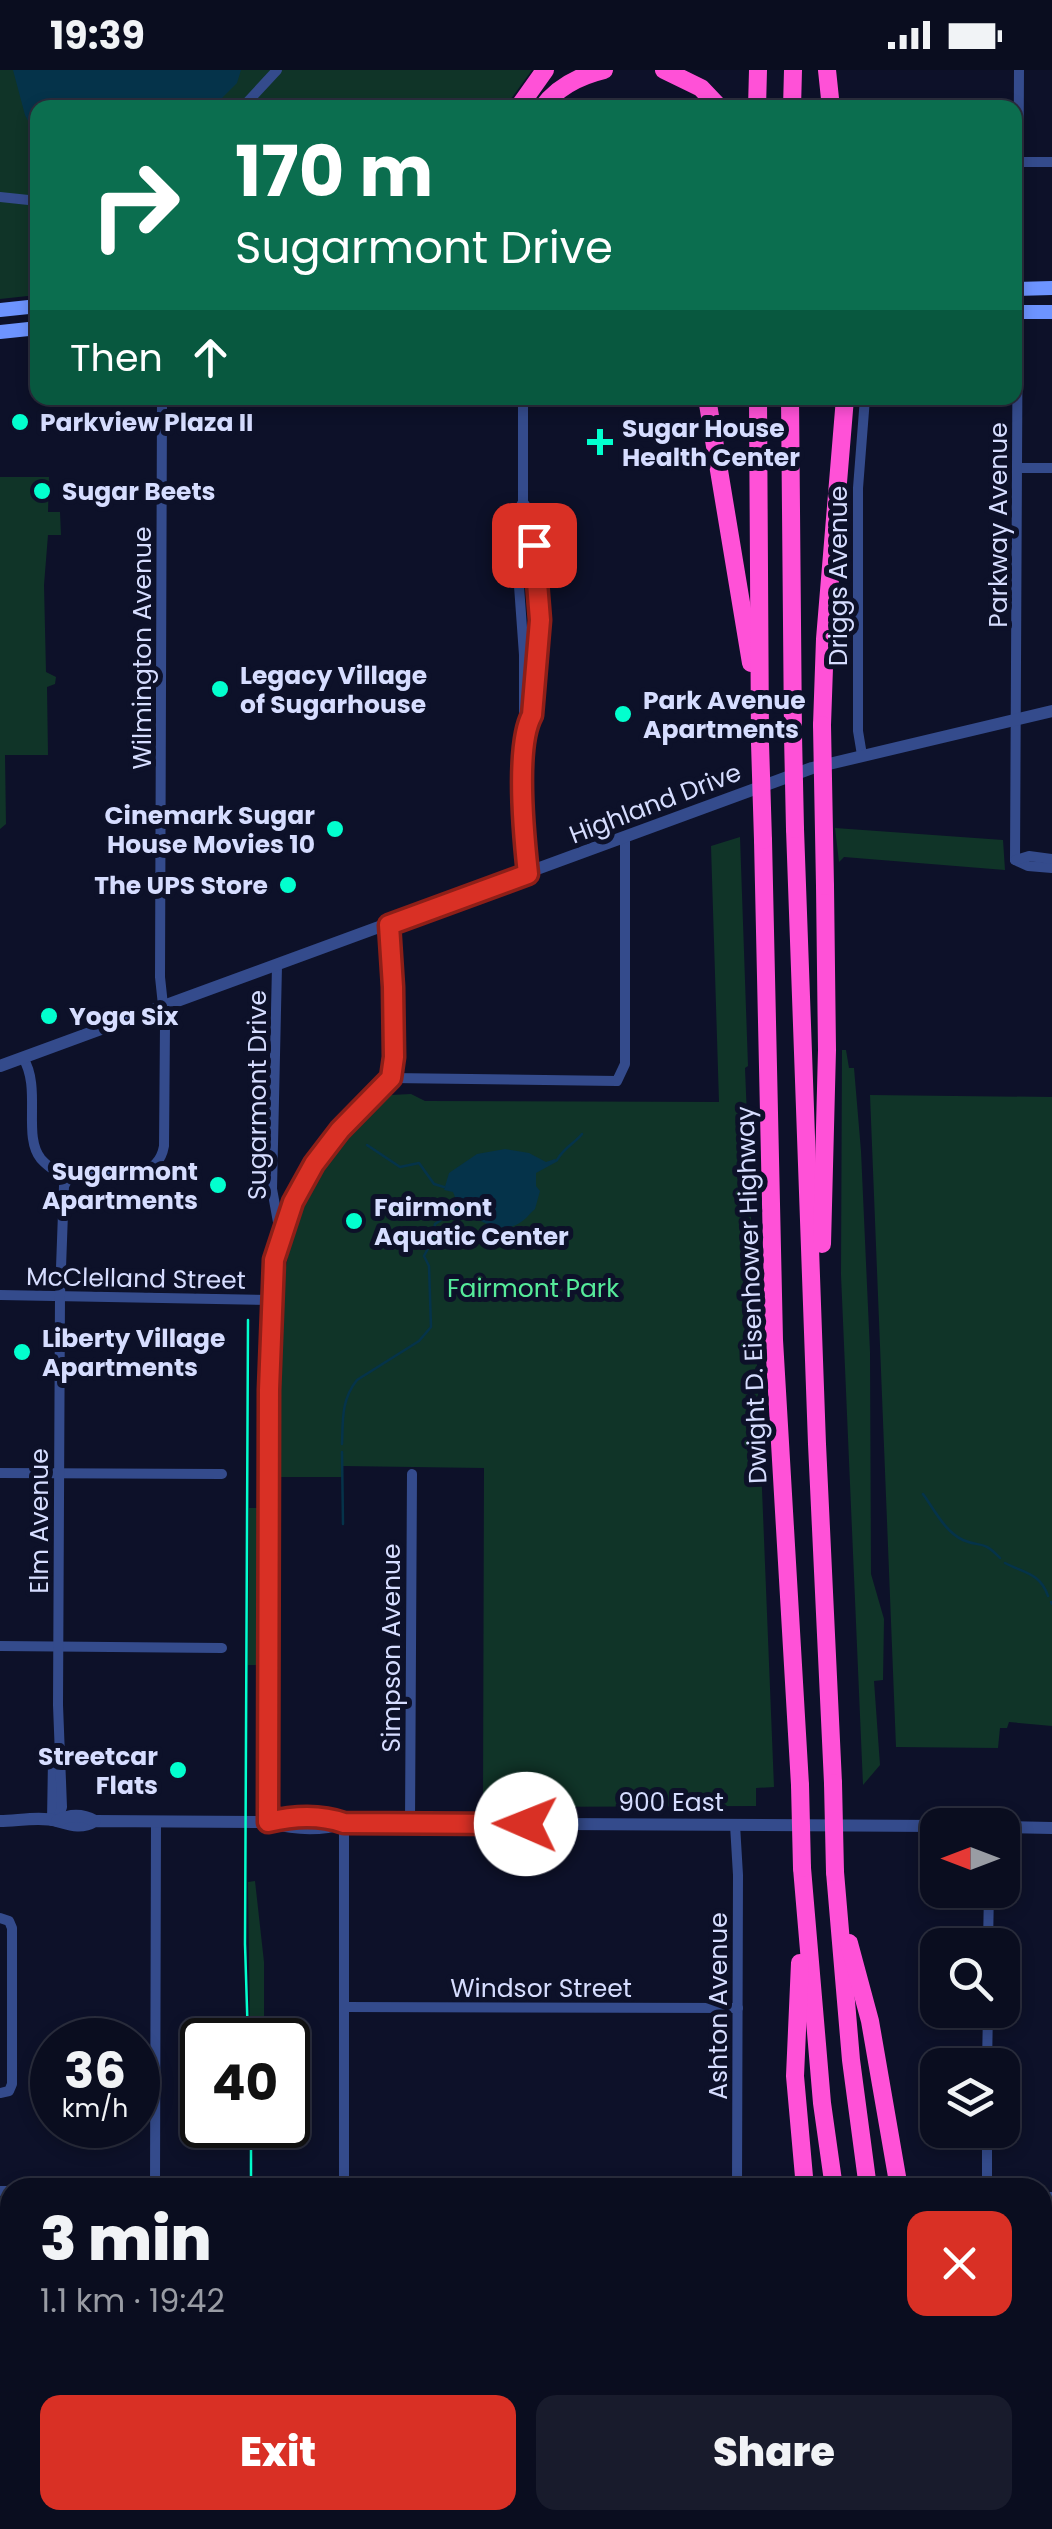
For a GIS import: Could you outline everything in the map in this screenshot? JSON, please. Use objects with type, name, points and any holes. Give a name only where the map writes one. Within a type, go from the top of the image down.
[{"type":"highway","points":[[524,100],[545,70]]},
{"type":"highway","points":[[548,100],[582,76],[604,70]]},
{"type":"highway","points":[[664,70],[701,88],[712,100]]},
{"type":"highway","points":[[758,70],[758,100]]},
{"type":"highway","points":[[792,100],[793,70]]},
{"type":"highway","points":[[827,70],[830,100]]},
{"type":"highway","points":[[708,405],[760,716]]},
{"type":"highway","name":"Dwight D. Eisenhower Highway","points":[[758,405],[760,743],[774,1340],[802,1868],[822,2103],[833,2178]]},
{"type":"highway","points":[[790,405],[795,829],[816,1444],[835,1872],[851,2060],[867,2178]]},
{"type":"highway","points":[[816,1444],[826,1050],[822,725],[825,639],[844,405]]},
{"type":"highway","points":[[804,1893],[795,2076],[804,2178]]},
{"type":"highway","points":[[837,1894],[870,2021],[897,2178]]},
{"type":"main road","points":[[1022,289],[1052,288]]},
{"type":"main road","points":[[0,310],[30,307]]},
{"type":"main road","points":[[1022,312],[1052,312]]},
{"type":"main road","points":[[0,332],[30,329]]},
{"type":"street","points":[[249,100],[277,70]]},
{"type":"street","name":"Parkway Avenue","points":[[1019,70],[1019,100]]},
{"type":"street","points":[[1022,162],[1052,162]]},
{"type":"street","points":[[5,198],[30,200]]},
{"type":"street","name":"Wilmington Avenue","points":[[67,1180],[77,1173],[139,1174],[154,1168],[162,1158],[165,1112],[160,977],[162,405]]},
{"type":"street","points":[[523,405],[523,502],[514,516],[526,726],[524,843],[528,874]]},
{"type":"street","name":"Driggs Avenue","points":[[862,755],[858,731],[858,488],[864,405]]},
{"type":"street","name":"Parkway Avenue","points":[[1015,860],[1018,405]]},
{"type":"street","points":[[1018,468],[1052,468]]},
{"type":"street","points":[[523,502],[532,515],[540,609],[532,715],[526,726]]},
{"type":"street","name":"Highland Drive","points":[[0,1066],[812,768],[1052,711]]},
{"type":"street","points":[[391,1078],[618,1080],[626,1064],[625,838]]},
{"type":"street","points":[[1015,860],[1029,856],[1052,858]]},
{"type":"street","points":[[1015,860],[1028,866],[1052,868]]},
{"type":"street","points":[[280,1234],[300,1188],[322,1152],[391,1078],[394,1041],[389,925]]},
{"type":"street","name":"Sugarmont Drive","points":[[268,1822],[272,1300],[280,1234],[272,1189],[277,966]]},
{"type":"street","points":[[23,1058],[33,1083],[35,1147],[42,1160],[67,1180],[60,1295]]},
{"type":"street","name":"McClelland Street","points":[[0,1295],[272,1300]]},
{"type":"street","name":"Elm Avenue","points":[[54,1821],[53,1759],[58,1747],[60,1295]]},
{"type":"street","points":[[0,1472],[222,1474]]},
{"type":"street","name":"Simpson Avenue","points":[[410,1823],[412,1474]]},
{"type":"street","points":[[0,1646],[222,1648]]},
{"type":"street","name":"900 East","points":[[0,1820],[54,1821],[86,1816],[96,1821],[268,1822],[288,1828],[329,1828],[344,1823],[920,1826]]},
{"type":"street","points":[[154,2178],[156,1821]]},
{"type":"street","points":[[344,1823],[344,2178]]},
{"type":"street","name":"Ashton Avenue","points":[[735,1825],[737,2178]]},
{"type":"street","points":[[1020,1827],[1052,1828]]},
{"type":"street","points":[[0,1918],[12,1928],[12,2084],[9,2091],[0,2093]]},
{"type":"street","name":"Windsor Street","points":[[344,2007],[738,2008]]},
{"type":"street","points":[[986,2178],[987,2148]]},
{"type":"green space","points":[[0,70],[532,70],[510,100],[30,100],[30,296],[0,299]]},
{"type":"green space","points":[[0,477],[49,477],[48,512],[60,512],[61,535],[48,535],[44,585],[46,672],[56,677],[55,684],[47,687],[48,755],[5,755],[6,824],[0,829]]},
{"type":"green space","points":[[835,828],[1003,840],[1005,870],[844,857],[839,862]]},
{"type":"green space","name":"Fairmont Park","points":[[740,837],[748,1066],[745,1068],[774,1787],[756,1788],[756,1806],[483,1807],[484,1468],[343,1466],[342,1477],[280,1477],[279,1343],[288,1256],[300,1214],[319,1175],[361,1120],[391,1095],[411,1094],[425,1101],[719,1102],[711,846]]},
{"type":"green space","points":[[842,1050],[846,1050],[849,1068],[854,1068],[861,1151],[870,1352],[871,1574],[884,1619],[883,1680],[874,1681],[880,1765],[863,1785],[841,1275]]},
{"type":"green space","points":[[870,1095],[1052,1097],[1052,1726],[1009,1722],[1007,1728],[1000,1728],[998,1748],[896,1747]]},
{"type":"green space","points":[[249,1508],[257,1508],[257,1665],[248,1665]]},
{"type":"green space","points":[[255,1881],[264,1962],[264,2018],[250,2018],[248,1882]]},
{"type":"water","points":[[13,70],[241,70],[237,83],[220,100],[30,100],[30,125]]},
{"type":"water","points":[[505,1149],[529,1153],[546,1162],[558,1161],[536,1173],[540,1191],[535,1209],[519,1223],[507,1227],[451,1215],[457,1202],[453,1192],[444,1190],[449,1173],[477,1154]]},
{"type":"waterway","points":[[557,1160],[582,1134]]},
{"type":"waterway","points":[[367,1145],[400,1167],[419,1163],[434,1184],[444,1187]]},
{"type":"waterway","points":[[342,1444],[345,1403],[357,1380],[419,1341],[431,1327],[429,1266],[424,1256],[435,1224],[450,1214]]},
{"type":"waterway","points":[[342,1452],[343,1524]]},
{"type":"waterway","points":[[923,1494],[951,1532],[985,1546],[1000,1558]]},
{"type":"waterway","points":[[1005,1563],[1036,1578],[1048,1596]]},
{"type":"tram line","points":[[247,2018],[248,1320]]},
{"type":"tram line","points":[[251,2148],[251,2178]]},
{"type":"place","name":"Parkview Plaza II","points":[[20,422]]},
{"type":"place","name":"Sugar House Health Center","points":[[600,442]]},
{"type":"place","name":"Sugar Beets","points":[[42,491]]},
{"type":"place","name":"Legacy Village of Sugarhouse","points":[[220,689]]},
{"type":"place","name":"Park Avenue Apartments","points":[[623,714]]},
{"type":"place","name":"Cinemark Sugar House Movies 10","points":[[335,829]]},
{"type":"place","name":"The UPS Store","points":[[288,885]]},
{"type":"place","name":"Yoga Six","points":[[49,1016]]},
{"type":"place","name":"Sugarmont Apartments","points":[[218,1185]]},
{"type":"place","name":"Fairmont Aquatic Center","points":[[354,1221]]},
{"type":"place","name":"Liberty Village Apartments","points":[[22,1352]]},
{"type":"place","name":"Streetcar Flats","points":[[178,1770]]},
{"type":"route","points":[[526,1824],[344,1823],[328,1817],[287,1817],[268,1822],[269,1420],[272,1274],[280,1234],[300,1188],[322,1152],[391,1078],[394,1057],[389,925],[528,874],[524,756],[526,726],[532,715],[540,620],[534,545]]}]
